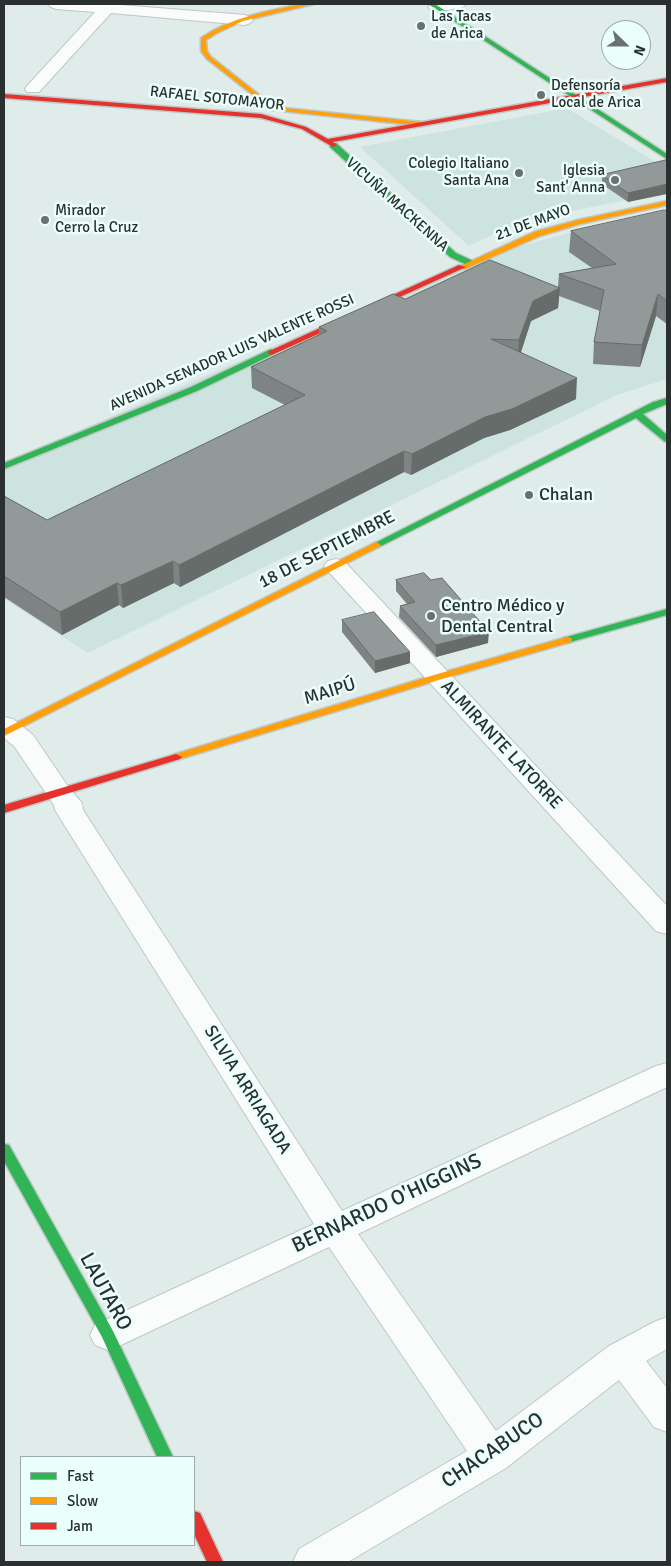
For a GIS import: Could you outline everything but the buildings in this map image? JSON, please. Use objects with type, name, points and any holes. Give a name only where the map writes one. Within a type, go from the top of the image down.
[{"type":"main road","points":[[247,116],[264,115],[274,109],[209,58],[204,51],[203,39],[208,33],[245,20],[311,4]]},
{"type":"main road","points":[[434,5],[572,97],[667,156]]},
{"type":"main road","name":"RAFAEL SOTOMAYOR","points":[[4,96],[274,118],[298,124],[328,141],[667,80]]},
{"type":"main road","name":"RAFAEL SOTOMAYOR","points":[[4,86],[274,109],[422,124]]},
{"type":"main road","name":"VICUÑA MACKENNA","points":[[328,141],[453,255],[470,263]]},
{"type":"main road","name":"21 DE MAYO","points":[[470,263],[553,229],[667,203]]},
{"type":"main road","name":"AVENIDA SENADOR LUIS VALENTE ROSSI","points":[[4,466],[194,389],[245,364],[470,263]]},
{"type":"main road","points":[[662,403],[667,413]]},
{"type":"main road","name":"18 DE SEPTIEMBRE","points":[[6,729],[662,403]]},
{"type":"main road","points":[[637,414],[667,439]]},
{"type":"main road","name":"MAIPÚ","points":[[4,809],[59,794],[438,677],[667,612]]},
{"type":"main road","name":"LAUTARO","points":[[4,1149],[108,1335],[165,1456]]},
{"type":"main road","points":[[195,1520],[215,1562]]},
{"type":"street","points":[[56,4],[107,8],[142,8],[245,20]]},
{"type":"street","points":[[434,5],[458,4]]},
{"type":"street","points":[[33,89],[107,8]]},
{"type":"street","name":"ALMIRANTE LATORRE","points":[[336,566],[667,924]]},
{"type":"street","name":"SILVIA ARRIAGADA","points":[[6,729],[24,741],[59,794],[68,803],[69,810],[335,1228],[492,1456]]},
{"type":"street","name":"BERNARDO O'HIGGINS","points":[[108,1335],[667,1074]]},
{"type":"street","name":"CHACABUCO","points":[[313,1562],[492,1456],[622,1357],[667,1332]]},
{"type":"street","points":[[622,1357],[667,1416]]},
{"type":"shaded area","name":"Colegio Italiano Santa Ana","points":[[562,109],[570,110],[667,169],[656,194],[522,221],[469,246],[360,147]]},
{"type":"shaded area","points":[[667,214],[667,379],[617,395],[88,653],[4,599],[4,463],[383,299],[509,249],[588,228]]},
{"type":"traffic: fast","points":[[431,4],[667,157]]},
{"type":"traffic: fast","points":[[333,145],[453,255],[470,263]]},
{"type":"traffic: fast","points":[[4,466],[194,389],[271,352]]},
{"type":"traffic: fast","points":[[376,545],[656,404],[667,401]]},
{"type":"traffic: fast","points":[[637,414],[667,439]]},
{"type":"traffic: fast","points":[[567,640],[667,612]]},
{"type":"traffic: fast","points":[[4,1149],[108,1335],[165,1456]]},
{"type":"traffic: slow","points":[[274,109],[209,58],[204,51],[203,39],[215,31],[241,20],[311,4]]},
{"type":"traffic: slow","points":[[284,110],[422,124]]},
{"type":"traffic: slow","points":[[462,267],[537,234],[578,222],[667,203]]},
{"type":"traffic: slow","points":[[4,733],[376,545]]},
{"type":"traffic: slow","points":[[176,757],[438,677],[567,640]]},
{"type":"traffic: jam","points":[[328,141],[667,80]]},
{"type":"traffic: jam","points":[[4,96],[261,116],[304,128],[333,145]]},
{"type":"traffic: jam","points":[[271,352],[462,267]]},
{"type":"traffic: jam","points":[[4,809],[176,757]]},
{"type":"traffic: jam","points":[[195,1520],[215,1562]]},
{"type":"place","name":"Las Tacas de Arica","points":[[421,26]]},
{"type":"place","name":"Defensoría Local de Arica","points":[[541,95]]},
{"type":"place","name":"Colegio Italiano Santa Ana","points":[[519,173]]},
{"type":"place","name":"Iglesia Sant' Anna","points":[[615,180]]},
{"type":"place","name":"Mirador Cerro la Cruz","points":[[45,220]]},
{"type":"place","name":"Chalan","points":[[529,495]]},
{"type":"place","name":"Centro Médico y Dental Central","points":[[431,616]]}]
